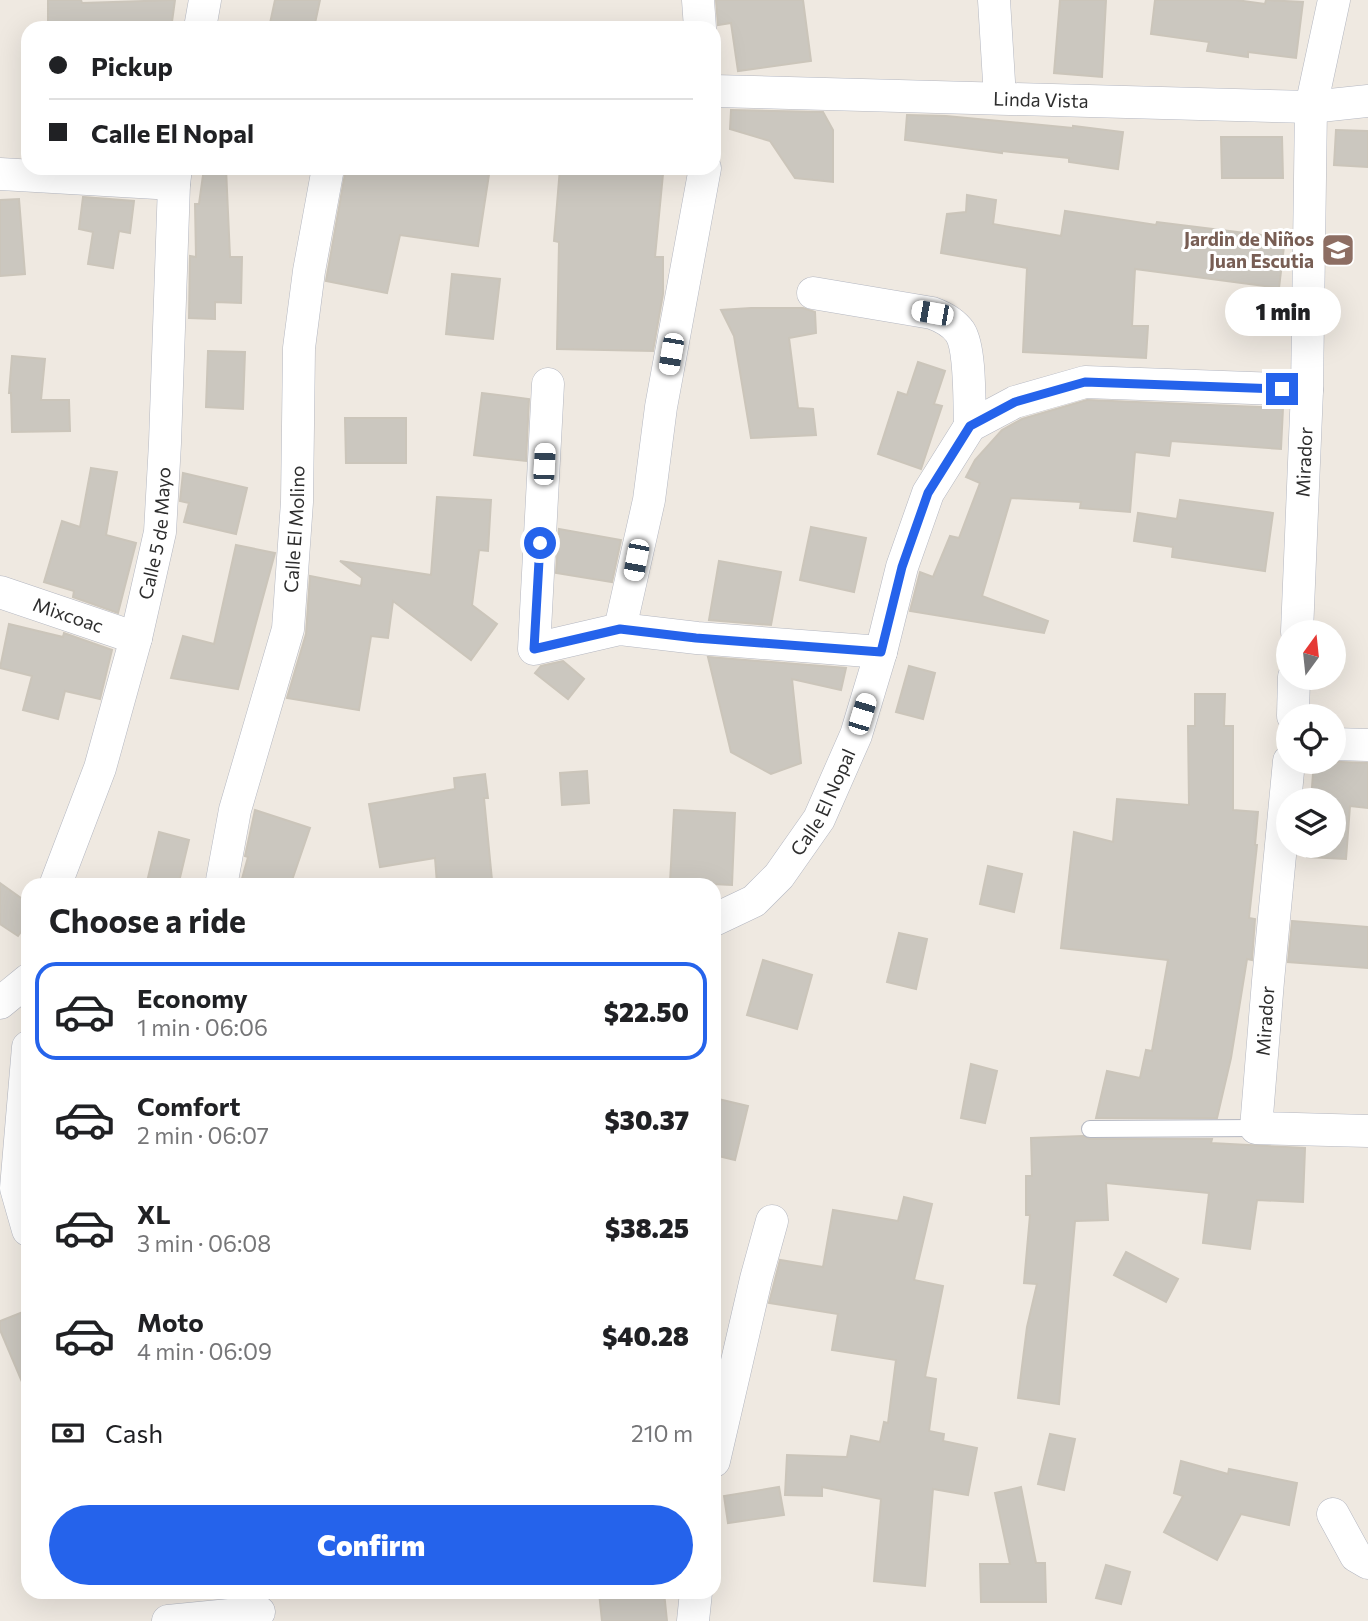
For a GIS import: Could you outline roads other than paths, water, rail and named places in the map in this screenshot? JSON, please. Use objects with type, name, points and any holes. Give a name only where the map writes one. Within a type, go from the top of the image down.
[{"type":"street","points":[[201,21],[205,0]]},
{"type":"street","points":[[698,0],[700,21]]},
{"type":"street","points":[[994,0],[1000,98]]},
{"type":"street","name":"Mirador","points":[[1297,620],[1307,390],[1311,107],[1334,0]]},
{"type":"street","name":"Linda Vista","points":[[721,91],[1311,107],[1368,101]]},
{"type":"street","points":[[0,174],[21,174]]},
{"type":"street","points":[[88,175],[175,176]]},
{"type":"street","name":"Calle El Molino","points":[[222,878],[234,810],[288,629],[297,502],[299,348],[326,175]]},
{"type":"street","points":[[620,629],[649,500],[661,407],[704,175]]},
{"type":"street","name":"Calle 5 de Mayo","points":[[58,878],[100,768],[136,638],[160,532],[175,176]]},
{"type":"street","points":[[813,293],[932,313],[948,320],[960,332],[966,347],[970,426]]},
{"type":"street","name":"Calle El Nopal","points":[[721,917],[754,901],[779,876],[819,819],[856,735],[881,652],[902,567],[928,493],[970,426],[1015,402],[1085,382],[1307,390]]},
{"type":"street","points":[[548,384],[534,649],[620,629],[696,638],[881,652]]},
{"type":"street","name":"Mixcoac","points":[[0,592],[136,638]]},
{"type":"street","points":[[1346,744],[1368,745]]},
{"type":"street","name":"Mirador","points":[[1256,1128],[1288,774]]},
{"type":"street","points":[[0,1003],[21,986]]},
{"type":"street","points":[[1256,1128],[1368,1131]]},
{"type":"street","points":[[21,1130],[16,1188],[21,1206]]},
{"type":"street","points":[[721,1430],[752,1293],[772,1221]]},
{"type":"street","points":[[1333,1514],[1356,1556],[1368,1563]]},
{"type":"street","points":[[693,1621],[695,1599]]},
{"type":"street","points":[[168,1621],[258,1609]]},
{"type":"lane","points":[[1090,1129],[1256,1128]]},
{"type":"place","name":"Jardin de Niños Juan Escutia","points":[[1338,250]]}]
